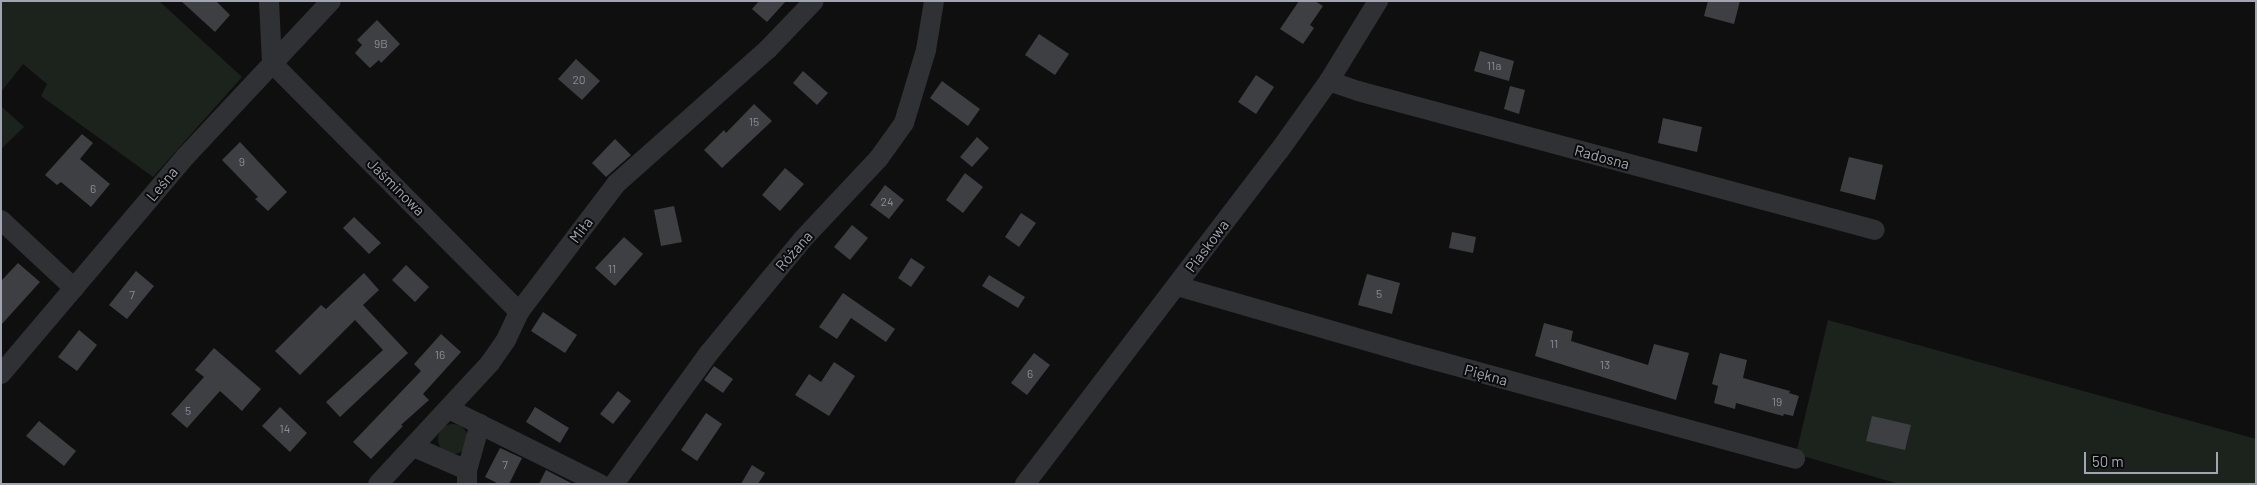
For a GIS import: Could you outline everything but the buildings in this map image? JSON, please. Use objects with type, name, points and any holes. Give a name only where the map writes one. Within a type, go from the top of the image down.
[{"type":"street","points":[[268,1],[272,63]]},
{"type":"street","name":"Leśna","points":[[1,374],[186,156],[331,1]]},
{"type":"street","name":"Miła","points":[[378,484],[490,363],[506,340],[519,312],[616,184],[768,49],[814,1]]},
{"type":"street","name":"Różana","points":[[614,484],[709,353],[802,240],[879,158],[904,123],[926,50],[934,1]]},
{"type":"street","name":"Piaskowa","points":[[1025,484],[1178,286],[1329,81],[1378,1]]},
{"type":"street","name":"Jaśminowa","points":[[272,63],[519,312]]},
{"type":"street","name":"Radosna","points":[[1329,81],[1367,94],[1875,230]]},
{"type":"street","points":[[1,220],[74,288]]},
{"type":"street","name":"Piękna","points":[[1178,286],[1388,348],[1795,459]]},
{"type":"street","points":[[449,409],[600,484]]},
{"type":"street","points":[[414,447],[467,477],[480,424]]},
{"type":"shaded area","points":[[1,1],[159,1],[242,77],[153,177],[41,96],[47,84],[23,64],[1,92]]},
{"type":"shaded area","points":[[1,106],[24,127],[1,149]]},
{"type":"shaded area","points":[[1828,320],[2256,439],[2256,484],[1899,484],[1796,454]]},
{"type":"shaded area","points":[[453,424],[464,428],[468,439],[464,450],[453,454],[442,450],[438,439],[442,428]]}]
